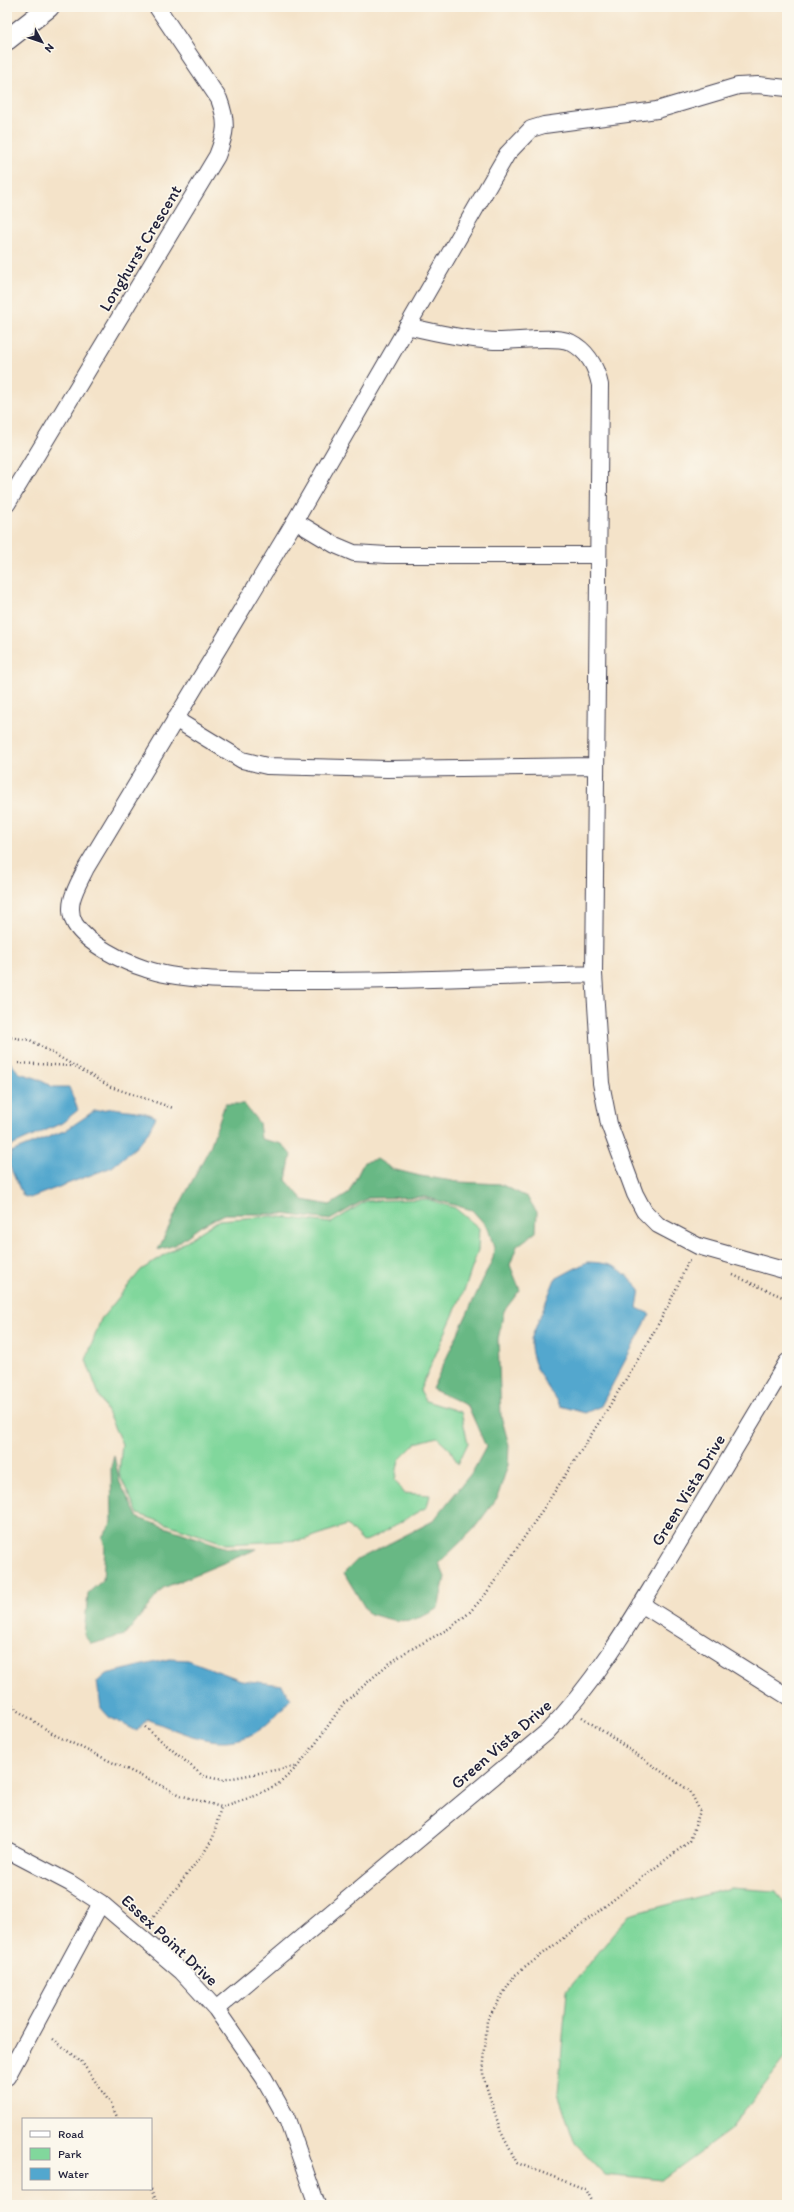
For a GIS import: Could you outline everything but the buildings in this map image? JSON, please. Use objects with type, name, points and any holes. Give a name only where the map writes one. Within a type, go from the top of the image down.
[{"type":"street","points":[[7,40],[49,7]]},
{"type":"street","name":"Longhurst Crescent","points":[[7,504],[217,156],[225,135],[225,116],[219,99],[157,7]]},
{"type":"street","points":[[594,974],[327,981],[226,980],[146,969],[102,948],[84,935],[75,924],[71,911],[73,895],[86,868],[295,521],[507,154],[531,129],[544,125],[630,115],[657,110],[738,86],[758,85],[787,88]]},
{"type":"street","points":[[407,326],[462,339],[496,341],[568,341],[579,347],[590,358],[596,369],[600,385],[594,974],[601,1083],[609,1124],[635,1194],[644,1211],[658,1225],[698,1246],[787,1271]]},
{"type":"street","points":[[295,521],[335,545],[354,553],[394,555],[598,555]]},
{"type":"street","points":[[175,720],[242,760],[267,766],[387,769],[596,766]]},
{"type":"street","name":"Green Vista Drive","points":[[216,2009],[547,1732],[570,1708],[605,1661],[641,1604],[787,1362]]},
{"type":"street","points":[[641,1604],[787,1696]]},
{"type":"street","name":"Essex Point Drive","points":[[7,1850],[70,1882],[101,1903],[141,1935],[182,1972],[216,2009],[264,2078],[287,2119],[302,2158],[317,2205]]},
{"type":"street","points":[[7,2077],[101,1903]]},
{"type":"path","points":[[7,1037],[30,1040],[111,1087],[173,1108]]},
{"type":"path","points":[[18,1064],[74,1066]]},
{"type":"path","points":[[7,1699],[18,1711],[55,1735],[183,1796],[222,1807],[255,1796],[280,1783],[298,1766],[343,1704],[386,1666],[406,1652],[450,1628],[469,1613],[486,1595],[569,1469],[631,1371],[675,1292],[688,1261],[696,1263]]},
{"type":"path","points":[[732,1274],[787,1299]]},
{"type":"path","points":[[570,1708],[690,1790],[700,1811],[690,1841],[514,1976],[487,2020],[483,2076],[501,2132],[517,2163],[585,2189],[593,2205]]},
{"type":"path","points":[[145,1727],[203,1776],[222,1780],[298,1766]]},
{"type":"path","points":[[141,1935],[203,1854],[212,1838],[222,1807]]},
{"type":"path","points":[[53,2039],[81,2061],[111,2104],[118,2118]]},
{"type":"path","points":[[151,2190],[158,2205]]},
{"type":"green space","points":[[225,1104],[244,1104],[259,1123],[261,1139],[282,1144],[291,1155],[286,1180],[303,1200],[330,1205],[348,1194],[364,1162],[377,1159],[392,1169],[420,1176],[459,1182],[500,1184],[527,1197],[537,1212],[536,1232],[517,1246],[510,1265],[520,1290],[504,1311],[498,1339],[501,1416],[509,1445],[508,1465],[497,1498],[473,1530],[439,1563],[445,1577],[438,1608],[428,1614],[412,1620],[404,1621],[388,1619],[368,1613],[344,1573],[357,1560],[433,1521],[473,1471],[486,1447],[468,1406],[432,1389],[493,1258],[494,1248],[488,1228],[472,1210],[425,1197],[368,1198],[330,1220],[283,1214],[224,1214],[201,1226],[175,1245],[158,1250],[210,1147]]},
{"type":"green space","points":[[427,1199],[455,1208],[479,1228],[478,1250],[466,1286],[420,1390],[426,1401],[461,1412],[468,1443],[458,1464],[450,1449],[437,1437],[416,1443],[399,1460],[395,1480],[404,1493],[430,1495],[427,1507],[363,1542],[347,1525],[303,1540],[226,1544],[138,1514],[119,1474],[122,1444],[99,1395],[86,1360],[101,1319],[141,1270],[219,1220],[272,1216],[331,1223],[366,1201]]},
{"type":"green space","points":[[114,1456],[120,1483],[138,1518],[227,1548],[257,1549],[163,1588],[125,1635],[91,1644],[84,1635],[88,1593],[103,1580],[105,1546],[102,1537],[112,1522],[111,1467]]},
{"type":"green space","points":[[731,1888],[776,1891],[787,1908],[787,2056],[730,2130],[662,2180],[605,2174],[575,2143],[558,2094],[567,1991],[629,1915]]},
{"type":"water","points":[[7,1062],[10,1062],[19,1073],[36,1078],[53,1087],[69,1087],[78,1110],[62,1123],[7,1148]]},
{"type":"water","points":[[113,1108],[141,1112],[156,1117],[147,1134],[136,1147],[112,1167],[30,1198],[23,1196],[9,1165],[11,1152],[66,1130],[94,1111]]},
{"type":"water","points":[[587,1262],[611,1265],[622,1271],[640,1289],[637,1308],[650,1314],[601,1406],[585,1413],[560,1406],[536,1366],[531,1348],[531,1339],[555,1279]]},
{"type":"water","points":[[169,1659],[188,1660],[241,1680],[282,1685],[291,1699],[273,1719],[261,1729],[247,1737],[218,1741],[190,1735],[147,1719],[137,1731],[109,1717],[101,1708],[97,1682],[106,1674]]}]
